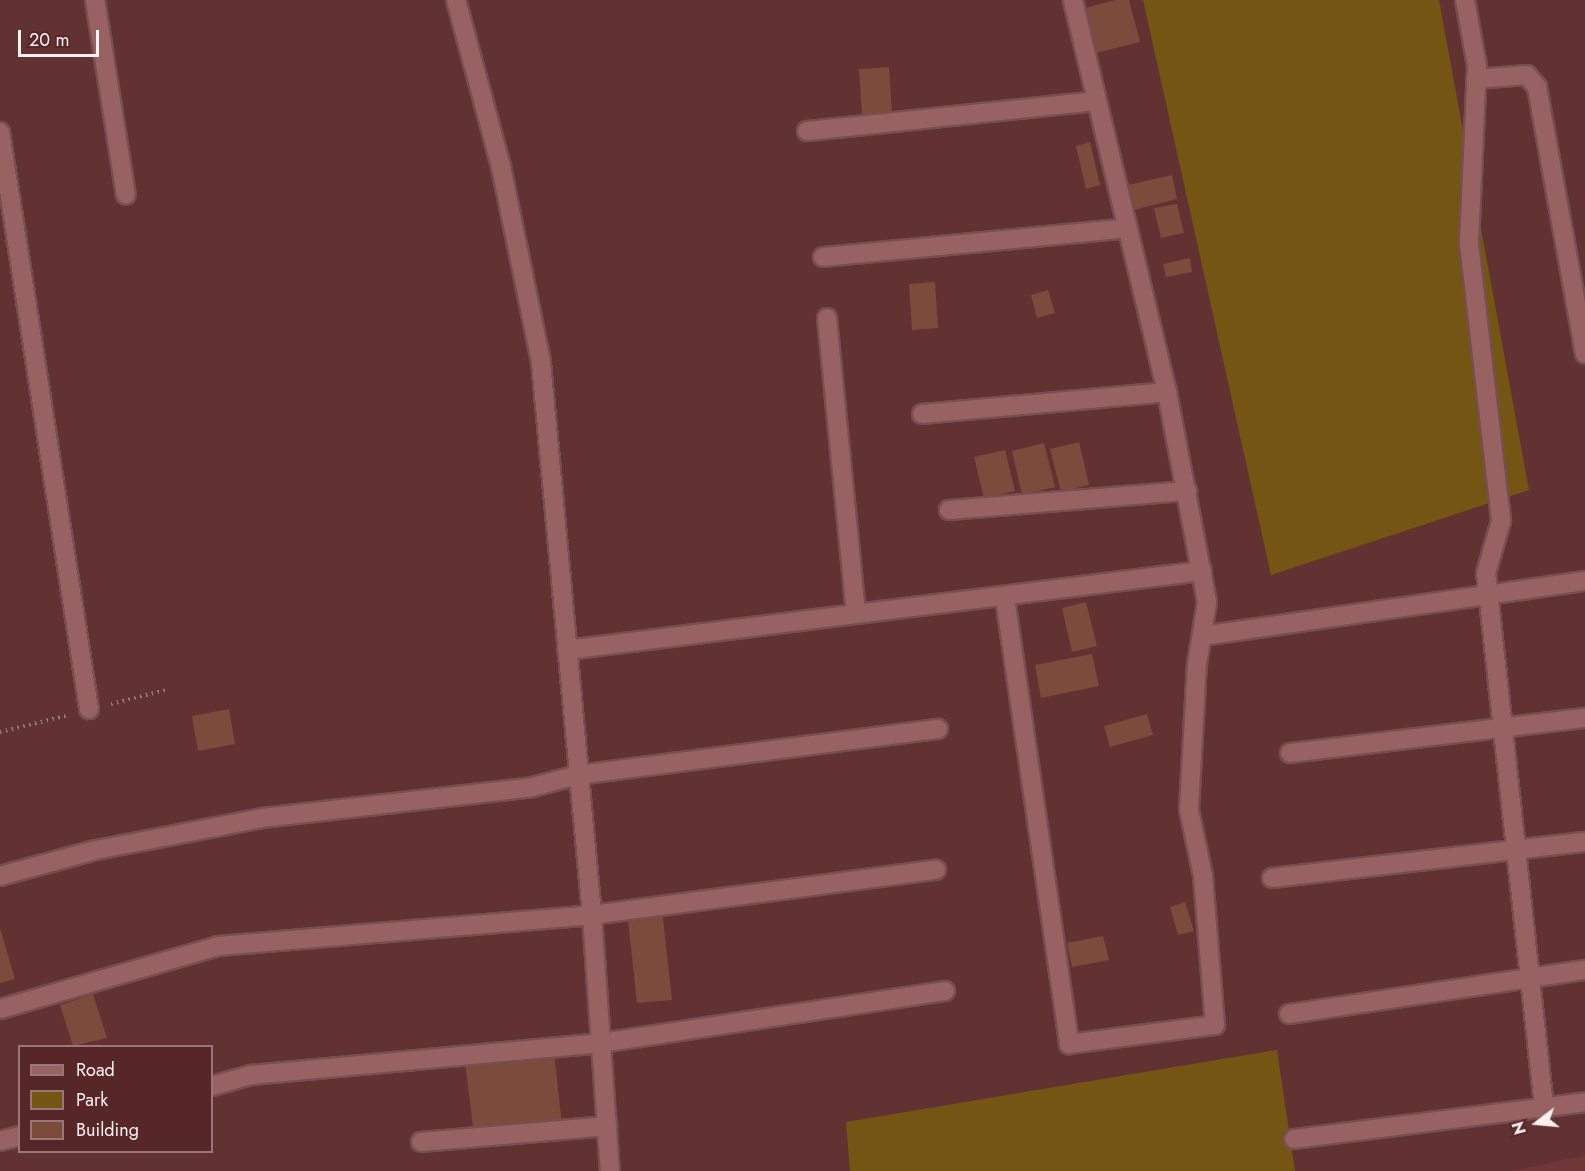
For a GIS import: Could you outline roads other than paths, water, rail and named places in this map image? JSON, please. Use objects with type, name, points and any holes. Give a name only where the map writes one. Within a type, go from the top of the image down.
[{"type":"street","points":[[95,0],[126,195]]},
{"type":"street","points":[[456,0],[501,166],[541,362],[592,915],[610,1171]]},
{"type":"street","points":[[1005,598],[1069,1044],[1215,1024],[1203,876],[1189,810],[1188,775],[1207,602],[1167,392],[1073,0]]},
{"type":"street","points":[[1465,0],[1476,79],[1469,243],[1501,521],[1486,573],[1533,976],[1544,1107]]},
{"type":"street","points":[[1476,79],[1527,75],[1537,87],[1585,354]]},
{"type":"street","points":[[807,131],[1096,101]]},
{"type":"street","points":[[0,132],[89,710]]},
{"type":"street","points":[[823,257],[1127,228]]},
{"type":"street","points":[[827,318],[856,614]]},
{"type":"street","points":[[922,414],[1167,392]]},
{"type":"street","points":[[949,510],[1187,492]]},
{"type":"street","points":[[567,650],[1005,598],[1202,570]]},
{"type":"street","points":[[1202,636],[1585,581]]},
{"type":"street","points":[[1290,753],[1585,718]]},
{"type":"street","points":[[0,876],[96,850],[262,818],[532,787],[579,775],[938,729]]},
{"type":"street","points":[[1272,878],[1585,842]]},
{"type":"street","points":[[0,1009],[218,946],[592,915],[936,870]]},
{"type":"street","points":[[1289,1014],[1585,970]]},
{"type":"street","points":[[213,1086],[251,1075],[601,1043],[945,991]]},
{"type":"street","points":[[1294,1139],[1585,1102]]},
{"type":"street","points":[[421,1142],[607,1126]]},
{"type":"street","points":[[0,1141],[18,1136]]}]
